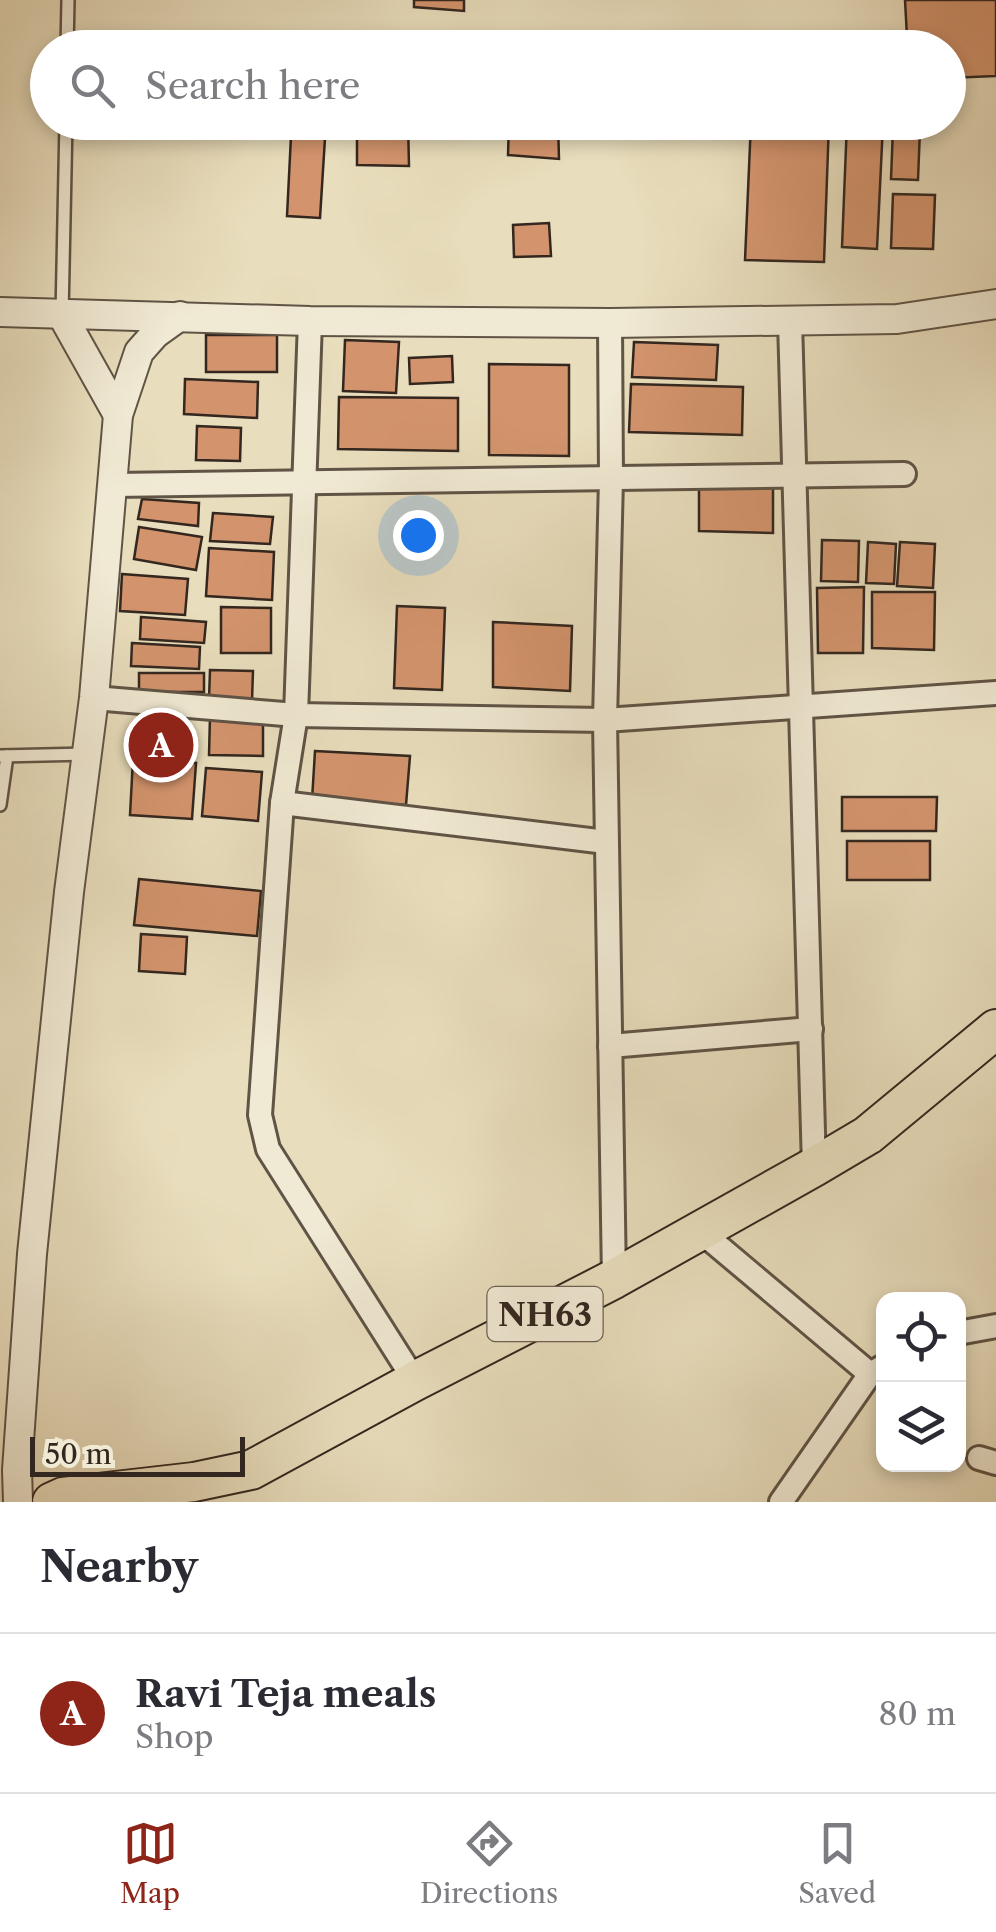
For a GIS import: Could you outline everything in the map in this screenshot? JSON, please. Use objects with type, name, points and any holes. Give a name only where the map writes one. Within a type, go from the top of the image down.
[{"type":"highway","name":"NH63","points":[[52,1502],[63,1497],[194,1482],[251,1470],[614,1279],[814,1167],[868,1135],[996,1029]]},
{"type":"street","points":[[0,312],[310,321],[610,323],[897,319],[996,304]]},
{"type":"street","points":[[62,315],[118,415]]},
{"type":"street","points":[[18,1502],[8,1468],[69,892],[94,698],[118,415],[139,352],[180,316]]},
{"type":"street","points":[[310,321],[296,715],[282,803],[260,1115],[268,1149],[414,1381]]},
{"type":"street","points":[[790,321],[814,1167]]},
{"type":"street","points":[[610,323],[612,479],[605,720],[614,1279]]},
{"type":"street","points":[[114,485],[904,474]]},
{"type":"street","points":[[94,698],[296,715],[605,720],[996,693]]},
{"type":"street","points":[[282,803],[606,842]]},
{"type":"street","points":[[610,1046],[811,1028]]},
{"type":"street","points":[[698,1230],[876,1369]]},
{"type":"street","points":[[966,1332],[996,1326]]},
{"type":"street","points":[[781,1502],[876,1371]]},
{"type":"lane","points":[[67,30],[68,0]]},
{"type":"lane","points":[[62,315],[66,140]]},
{"type":"lane","points":[[0,805],[3,756],[87,754]]},
{"type":"building","points":[[414,0],[464,0],[464,11],[414,7]]},
{"type":"building","points":[[905,0],[996,0],[996,76],[966,77],[966,30],[907,30]]},
{"type":"building","points":[[291,140],[325,140],[320,218],[287,216]]},
{"type":"building","points":[[357,140],[408,140],[409,166],[357,165]]},
{"type":"building","points":[[508,140],[558,140],[559,159],[508,155]]},
{"type":"building","points":[[750,140],[828,140],[824,262],[745,260]]},
{"type":"building","points":[[846,140],[882,140],[877,249],[842,247]]},
{"type":"building","points":[[893,140],[920,140],[918,180],[891,179]]},
{"type":"building","points":[[893,194],[935,195],[933,249],[891,248]]},
{"type":"building","points":[[549,223],[551,256],[514,257],[513,225]]},
{"type":"building","points":[[206,335],[277,335],[277,372],[206,372]]},
{"type":"building","points":[[345,340],[399,342],[396,393],[343,391]]},
{"type":"building","points":[[634,342],[718,345],[716,380],[632,377]]},
{"type":"building","points":[[452,356],[453,382],[410,384],[409,358]]},
{"type":"building","points":[[489,364],[569,365],[569,456],[489,455]]},
{"type":"building","points":[[185,379],[258,382],[257,418],[184,414]]},
{"type":"building","points":[[631,384],[743,387],[742,435],[629,432]]},
{"type":"building","points":[[339,397],[458,398],[458,451],[338,449]]},
{"type":"building","points":[[197,426],[241,428],[240,461],[196,460]]},
{"type":"building","points":[[699,487],[773,488],[773,533],[699,531]]},
{"type":"building","points":[[142,499],[199,503],[198,526],[138,519]]},
{"type":"building","points":[[213,513],[273,517],[270,544],[210,541]]},
{"type":"building","points":[[139,527],[202,537],[196,570],[134,559]]},
{"type":"building","points":[[822,540],[859,541],[858,582],[821,581]]},
{"type":"building","points":[[868,542],[896,544],[894,584],[866,583]]},
{"type":"building","points":[[900,542],[935,544],[933,588],[897,586]]},
{"type":"building","points":[[209,548],[274,552],[272,600],[206,596]]},
{"type":"building","points":[[122,574],[188,579],[185,615],[120,611]]},
{"type":"building","points":[[864,587],[863,653],[818,653],[817,588]]},
{"type":"building","points":[[872,592],[935,592],[934,650],[872,648]]},
{"type":"building","points":[[397,606],[445,608],[442,690],[394,688]]},
{"type":"building","points":[[221,607],[271,608],[271,653],[221,653]]},
{"type":"building","points":[[141,617],[206,622],[204,643],[140,639]]},
{"type":"building","points":[[493,622],[572,626],[570,691],[493,687]]},
{"type":"building","points":[[132,643],[200,647],[199,669],[131,666]]},
{"type":"building","points":[[210,670],[253,671],[252,701],[209,699]]},
{"type":"building","points":[[139,673],[204,673],[204,692],[139,692]]},
{"type":"building","points":[[210,717],[263,717],[263,756],[209,755]]},
{"type":"building","points":[[315,751],[410,756],[406,805],[312,800]]},
{"type":"building","points":[[133,759],[196,763],[192,819],[130,815]]},
{"type":"building","points":[[206,768],[262,772],[258,821],[202,816]]},
{"type":"building","points":[[842,797],[937,797],[936,831],[842,831]]},
{"type":"building","points":[[847,841],[930,841],[930,880],[847,880]]},
{"type":"building","points":[[139,879],[261,891],[257,936],[134,925]]},
{"type":"building","points":[[141,934],[187,937],[185,974],[139,971]]},
{"type":"place","name":"Ravi Teja meals","points":[[161,745]]}]
